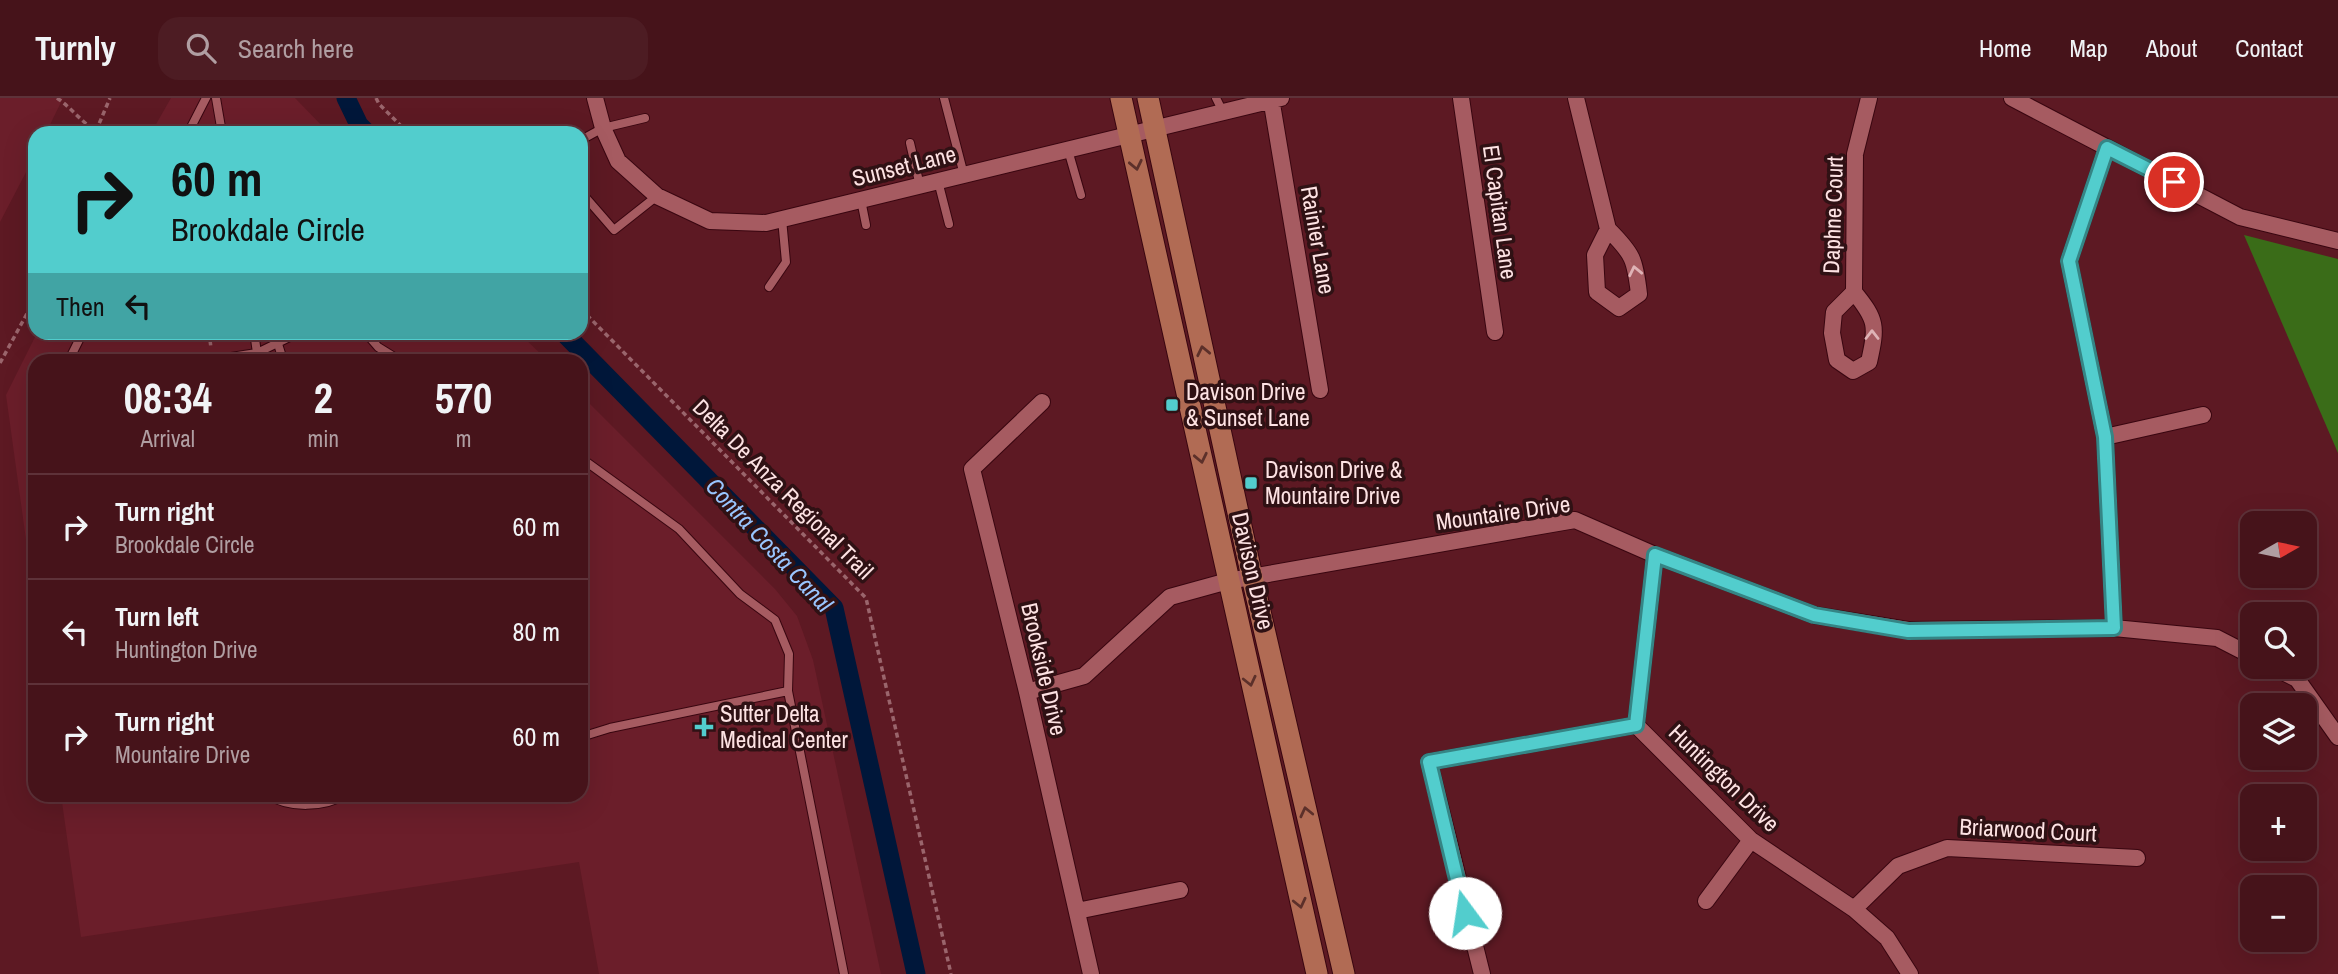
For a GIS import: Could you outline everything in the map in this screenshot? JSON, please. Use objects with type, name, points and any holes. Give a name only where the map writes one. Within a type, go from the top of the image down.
[{"type":"main road","name":"Davison Drive","points":[[1121,98],[1317,974]]},
{"type":"main road","name":"Davison Drive","points":[[1148,98],[1252,577],[1344,974]]},
{"type":"street","name":"Sunset Lane","points":[[595,98],[603,128],[618,161],[657,195],[710,221],[766,223],[1154,129],[1219,105],[1275,99]]},
{"type":"street","name":"El Capitan Lane","points":[[1461,98],[1494,332]]},
{"type":"street","points":[[1576,98],[1608,229]]},
{"type":"street","name":"Daphne Court","points":[[1854,292],[1855,155],[1869,98]]},
{"type":"street","points":[[2012,98],[2240,217],[2338,241]]},
{"type":"street","name":"Rainier Lane","points":[[1275,99],[1320,390]]},
{"type":"street","points":[[2107,148],[2069,261],[2105,437],[2114,628]]},
{"type":"street","name":"Brookside Drive","points":[[1042,402],[972,469],[1027,692],[1091,974]]},
{"type":"street","points":[[2105,437],[2203,415]]},
{"type":"street","name":"Mountaire Drive","points":[[1027,692],[1084,676],[1170,597],[1228,581],[1575,520],[1655,555],[1814,615],[1908,631],[2114,628],[2217,638],[2240,650]]},
{"type":"street","name":"Huntington Drive","points":[[1655,555],[1636,725],[1751,840],[1854,909],[1887,938],[1910,974]]},
{"type":"street","points":[[2297,679],[2338,737]]},
{"type":"street","points":[[1482,974],[1429,762],[1636,725]]},
{"type":"street","points":[[1706,901],[1751,840]]},
{"type":"street","name":"Briarwood Court","points":[[1854,909],[1898,866],[1947,848],[2137,858]]},
{"type":"street","points":[[1077,911],[1180,890]]},
{"type":"lane","points":[[192,126],[206,98]]},
{"type":"lane","points":[[216,98],[221,126]]},
{"type":"lane","points":[[944,98],[964,175]]},
{"type":"lane","points":[[588,136],[603,128],[645,118]]},
{"type":"lane","points":[[910,143],[920,186]]},
{"type":"lane","points":[[1068,150],[1081,195]]},
{"type":"lane","points":[[938,181],[949,224]]},
{"type":"lane","points":[[588,200],[614,230],[657,195]]},
{"type":"lane","points":[[861,200],[866,225]]},
{"type":"lane","points":[[769,287],[786,261],[782,219]]},
{"type":"lane","points":[[255,340],[257,353]]},
{"type":"lane","points":[[252,354],[284,340]]},
{"type":"lane","points":[[372,340],[389,354]]},
{"type":"lane","points":[[278,344],[281,354]]},
{"type":"lane","points":[[588,463],[679,529],[740,594],[775,620],[789,654],[788,691],[844,974]]},
{"type":"lane","points":[[588,735],[788,691]]},
{"type":"lane","points":[[278,802],[312,806],[324,802]]},
{"type":"path","points":[[57,98],[88,126]]},
{"type":"path","points":[[100,126],[110,98]]},
{"type":"path","points":[[376,98],[401,126]]},
{"type":"path","points":[[0,363],[28,312]]},
{"type":"path","name":"Delta De Anza Regional Trail","points":[[588,316],[866,598],[951,974]]},
{"type":"shaded area","points":[[0,98],[63,98],[49,126],[28,126],[28,168],[0,222]]},
{"type":"shaded area","points":[[171,98],[295,98],[322,126],[155,126]]},
{"type":"shaded area","points":[[34,340],[526,340],[541,354],[28,354],[28,554],[6,395]]},
{"type":"shaded area","name":"Sutter Delta Medical Center","points":[[588,402],[775,589],[797,616],[813,660],[881,974],[599,974],[579,862],[81,937],[62,802],[588,802]]},
{"type":"green space","points":[[2244,235],[2338,259],[2338,453]]},
{"type":"waterway","name":"Contra Costa Canal","points":[[346,98],[360,126]]},
{"type":"waterway","name":"Contra Costa Canal","points":[[571,340],[585,354]]},
{"type":"waterway","name":"Contra Costa Canal","points":[[588,357],[834,608],[916,974]]},
{"type":"place","name":"Davison Drive & Sunset Lane","points":[[1172,405]]},
{"type":"place","name":"Davison Drive & Mountaire Drive","points":[[1251,483]]},
{"type":"place","name":"Sutter Delta Medical Center","points":[[704,727]]},
{"type":"route","points":[[1465,913],[1429,762],[1636,725],[1655,555],[1814,615],[1908,631],[2114,628],[2105,437],[2069,261],[2107,148],[2174,182]]}]
